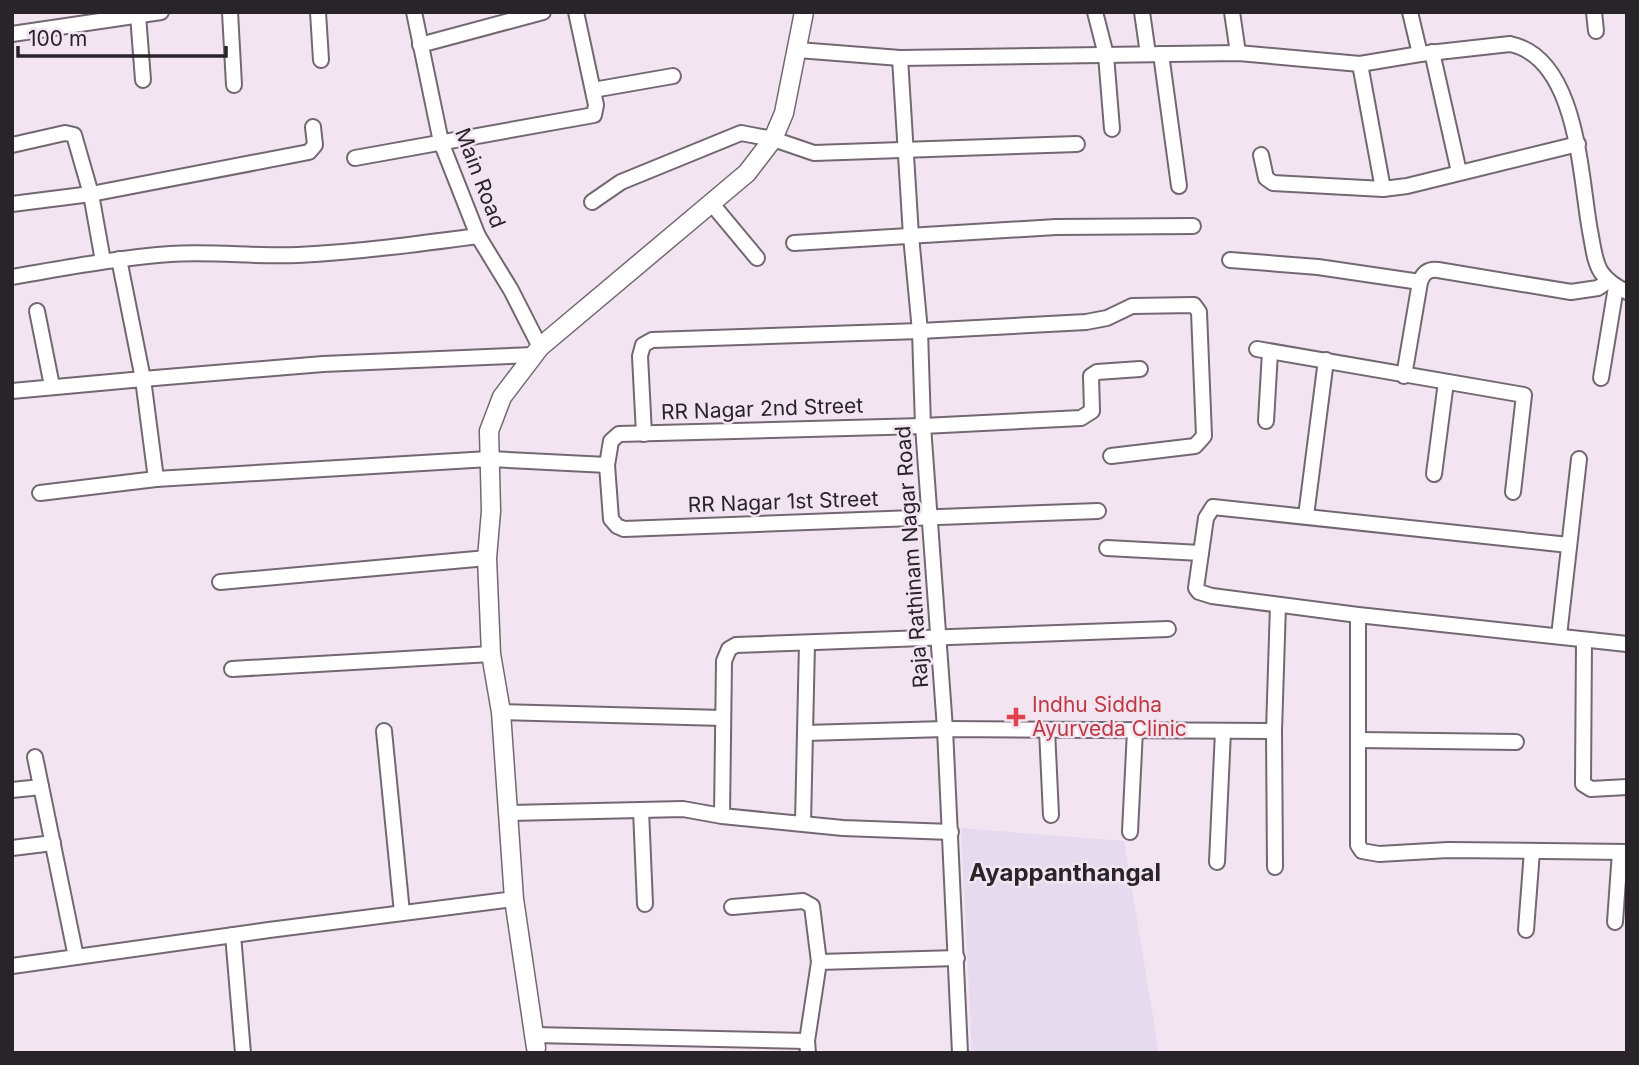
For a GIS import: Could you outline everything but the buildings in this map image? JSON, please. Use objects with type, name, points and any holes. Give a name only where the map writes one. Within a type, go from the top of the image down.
[{"type":"street","points":[[230,12],[234,85]]},
{"type":"street","points":[[318,12],[321,60]]},
{"type":"street","name":"Main Road","points":[[414,12],[441,142],[478,236],[511,290],[537,351]]},
{"type":"street","points":[[420,45],[520,15],[543,12]]},
{"type":"street","points":[[355,158],[590,117],[597,110],[576,12]]},
{"type":"street","points":[[732,906],[803,901],[810,903],[819,962],[808,1047],[537,1047],[514,899],[501,712],[491,654],[487,558],[491,511],[489,431],[502,397],[537,351],[630,269],[747,173],[773,139],[784,113],[804,12]]},
{"type":"street","points":[[1095,12],[1106,55],[1112,129]]},
{"type":"street","points":[[1142,12],[1155,54],[1179,186]]},
{"type":"street","points":[[1232,12],[1238,53]]},
{"type":"street","points":[[1410,12],[1426,53],[1459,172]]},
{"type":"street","points":[[1594,12],[1595,31]]},
{"type":"street","points":[[12,34],[150,13],[143,80]]},
{"type":"street","points":[[798,50],[900,58],[1238,53],[1360,64],[1426,53],[1510,44],[1524,46],[1546,65],[1562,93],[1578,145],[1596,262],[1617,286]]},
{"type":"street","name":"Raja Rathinam Nagar Road","points":[[900,58],[945,729],[960,1053]]},
{"type":"street","points":[[1360,64],[1383,189]]},
{"type":"street","points":[[593,90],[673,76]]},
{"type":"street","points":[[12,204],[91,194],[309,152],[315,145],[313,127]]},
{"type":"street","points":[[592,202],[621,182],[741,133],[773,139],[814,153],[1077,145]]},
{"type":"street","points":[[12,145],[65,134],[74,135],[91,194],[103,261]]},
{"type":"street","points":[[1261,155],[1266,178],[1273,183],[1383,189],[1406,186],[1578,145]]},
{"type":"street","points":[[712,204],[757,258]]},
{"type":"street","points":[[794,243],[1069,226],[1193,226]]},
{"type":"street","points":[[12,277],[119,258],[208,253],[295,255],[401,247],[478,236]]},
{"type":"street","points":[[119,258],[143,379],[156,479]]},
{"type":"street","points":[[1230,260],[1318,267],[1420,282]]},
{"type":"street","points":[[1404,376],[1420,282],[1422,276],[1433,270],[1571,292],[1617,286]]},
{"type":"street","points":[[1601,378],[1617,286]]},
{"type":"street","points":[[644,434],[640,356],[643,345],[652,340],[920,331],[1086,322],[1107,318],[1132,306],[1194,305],[1199,312],[1201,442],[1195,446],[1111,456]]},
{"type":"street","points":[[37,311],[52,386]]},
{"type":"street","points":[[12,391],[335,363],[537,351]]},
{"type":"street","points":[[1266,421],[1263,351],[1524,394],[1513,492]]},
{"type":"street","points":[[1306,516],[1326,360]]},
{"type":"street","name":"RR Nagar 2nd Street","points":[[607,465],[614,437],[619,434],[923,426],[1082,418],[1092,411],[1091,376],[1097,372],[1140,369]]},
{"type":"street","points":[[1434,474],[1446,382]]},
{"type":"street","points":[[1559,636],[1578,458]]},
{"type":"street","points":[[40,493],[156,479],[489,459],[607,465]]},
{"type":"street","name":"RR Nagar 1st Street","points":[[607,465],[611,519],[617,526],[624,528],[1098,511]]},
{"type":"street","points":[[1569,545],[1213,507],[1206,518],[1196,588],[1199,592],[1212,596],[1278,605],[1627,644]]},
{"type":"street","points":[[1107,548],[1201,553]]},
{"type":"street","points":[[220,583],[487,558]]},
{"type":"street","points":[[1275,867],[1274,731],[1278,605]]},
{"type":"street","points":[[1358,615],[1358,845],[1362,851],[1379,854],[1448,850],[1623,852],[1615,922]]},
{"type":"street","points":[[722,816],[724,661],[729,649],[736,645],[1168,629]]},
{"type":"street","points":[[1584,641],[1583,784],[1591,789],[1627,787]]},
{"type":"street","points":[[803,823],[807,643]]},
{"type":"street","points":[[232,669],[491,654]]},
{"type":"street","points":[[501,712],[723,718]]},
{"type":"street","points":[[805,733],[945,729],[1274,731]]},
{"type":"street","points":[[1047,730],[1051,815]]},
{"type":"street","points":[[1130,832],[1135,730]]},
{"type":"street","points":[[384,731],[402,913]]},
{"type":"street","points":[[1217,862],[1223,731]]},
{"type":"street","points":[[1358,740],[1516,742]]},
{"type":"street","points":[[35,757],[76,957]]},
{"type":"street","points":[[12,790],[41,788]]},
{"type":"street","points":[[510,813],[683,809],[722,816],[854,829],[951,832]]},
{"type":"street","points":[[641,810],[645,904]]},
{"type":"street","points":[[12,848],[53,843]]},
{"type":"street","points":[[1526,930],[1532,851]]},
{"type":"street","points":[[12,966],[514,899]]},
{"type":"street","points":[[233,935],[243,1053]]},
{"type":"street","points":[[819,962],[957,958]]},
{"type":"shaded area","points":[[961,828],[1124,841],[1159,1053],[972,1053]]},
{"type":"place","name":"Indhu Siddha Ayurveda Clinic","points":[[1016,717]]},
{"type":"district","name":"Ayappanthangal","points":[[1065,873]]}]
